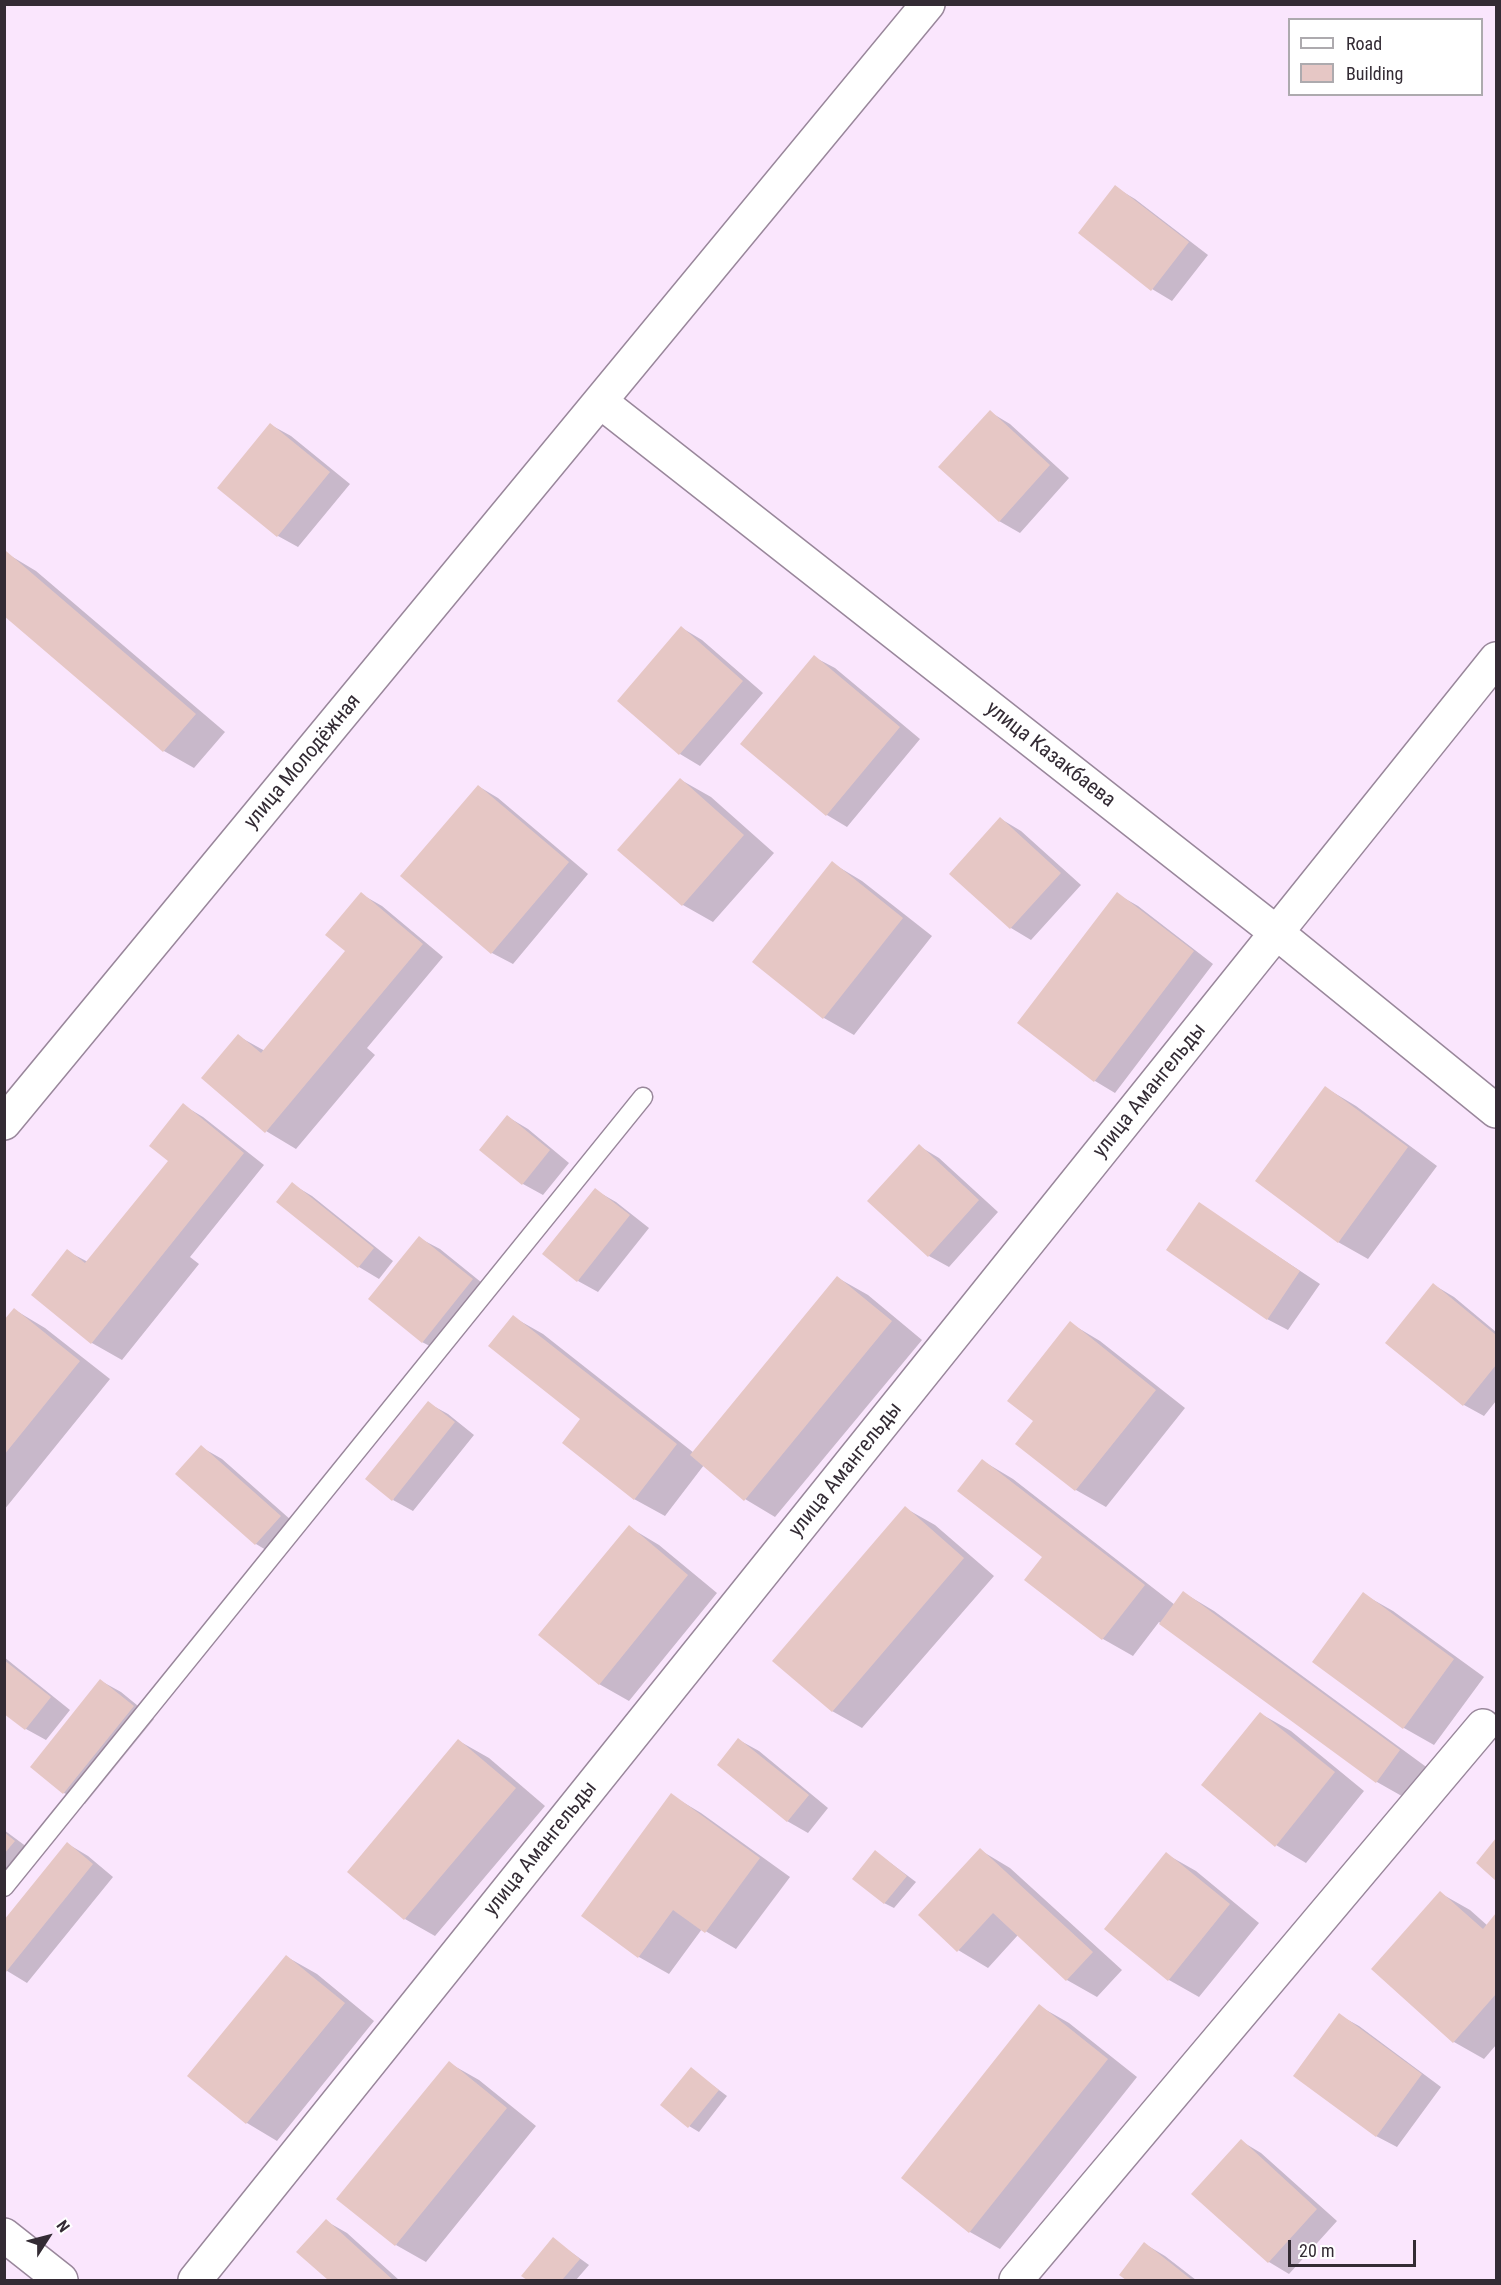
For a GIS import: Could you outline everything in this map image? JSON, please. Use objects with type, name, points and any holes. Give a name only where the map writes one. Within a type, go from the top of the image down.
[{"type":"street","name":"улица Молодёжная","points":[[4,1123],[928,4]]},
{"type":"street","name":"улица Казакбаева","points":[[601,402],[1277,933],[1497,1111]]},
{"type":"street","name":"улица Амангельды","points":[[195,2280],[1497,659]]},
{"type":"street","points":[[1016,2280],[1483,1726]]},
{"type":"street","points":[[4,2235],[61,2280]]},
{"type":"lane","points":[[4,1887],[643,1097]]},
{"type":"building","points":[[1115,185],[1189,242],[1151,291],[1078,233]]},
{"type":"building","points":[[990,410],[1050,465],[999,522],[938,467]]},
{"type":"building","points":[[270,423],[330,472],[277,537],[217,488]]},
{"type":"building","points":[[6,551],[196,714],[163,752],[4,616]]},
{"type":"building","points":[[681,626],[743,681],[679,755],[617,701]]},
{"type":"building","points":[[814,655],[900,727],[826,816],[740,744]]},
{"type":"building","points":[[680,778],[744,835],[682,906],[617,850]]},
{"type":"building","points":[[478,785],[569,862],[491,954],[400,876]]},
{"type":"building","points":[[1000,817],[1061,873],[1010,929],[949,874]]},
{"type":"building","points":[[832,861],[903,918],[823,1019],[752,962]]},
{"type":"building","points":[[361,892],[423,944],[265,1133],[201,1078],[238,1034],[261,1053],[345,951],[325,935]]},
{"type":"building","points":[[1117,892],[1194,951],[1094,1082],[1017,1023]]},
{"type":"building","points":[[1325,1086],[1408,1147],[1338,1243],[1255,1181]]},
{"type":"building","points":[[183,1103],[244,1153],[91,1344],[31,1295],[67,1249],[85,1263],[168,1161],[149,1146]]},
{"type":"building","points":[[507,1115],[550,1150],[522,1185],[479,1150]]},
{"type":"building","points":[[919,1144],[979,1200],[928,1257],[867,1201]]},
{"type":"building","points":[[292,1182],[374,1248],[358,1268],[276,1202]]},
{"type":"building","points":[[595,1188],[630,1215],[577,1282],[542,1254]]},
{"type":"building","points":[[1199,1202],[1300,1271],[1267,1320],[1166,1250]]},
{"type":"building","points":[[419,1236],[473,1279],[422,1343],[368,1299]]},
{"type":"building","points":[[837,1276],[892,1321],[744,1501],[690,1455]]},
{"type":"building","points":[[1433,1283],[1496,1335],[1496,1365],[1463,1406],[1385,1343]]},
{"type":"building","points":[[14,1308],[80,1361],[4,1455],[4,1320]]},
{"type":"building","points":[[513,1315],[677,1444],[634,1500],[562,1443],[580,1419],[488,1346]]},
{"type":"building","points":[[1070,1321],[1156,1390],[1075,1491],[1015,1444],[1033,1421],[1007,1401]]},
{"type":"building","points":[[428,1401],[455,1422],[392,1501],[365,1479]]},
{"type":"building","points":[[201,1445],[281,1516],[255,1545],[175,1474]]},
{"type":"building","points":[[982,1459],[1145,1585],[1102,1640],[1024,1580],[1042,1557],[957,1491]]},
{"type":"building","points":[[905,1506],[964,1558],[832,1712],[772,1661]]},
{"type":"building","points":[[629,1525],[688,1575],[599,1685],[538,1635]]},
{"type":"building","points":[[1183,1591],[1400,1750],[1376,1783],[1159,1624]]},
{"type":"building","points":[[1363,1592],[1454,1659],[1403,1729],[1312,1662]]},
{"type":"building","points":[[4,1660],[51,1697],[25,1730],[4,1714]]},
{"type":"building","points":[[100,1679],[134,1706],[63,1794],[30,1767]]},
{"type":"building","points":[[1260,1712],[1335,1772],[1275,1847],[1201,1785]]},
{"type":"building","points":[[738,1738],[809,1795],[787,1822],[717,1765]]},
{"type":"building","points":[[458,1739],[516,1788],[404,1920],[347,1872]]},
{"type":"building","points":[[671,1793],[760,1858],[705,1933],[673,1910],[638,1958],[581,1916]]},
{"type":"building","points":[[4,1832],[15,1841],[4,1854]]},
{"type":"building","points":[[1496,1838],[1496,1881],[1476,1863]]},
{"type":"building","points":[[67,1842],[93,1864],[6,1972],[4,1920]]},
{"type":"building","points":[[980,1848],[1093,1952],[1066,1981],[993,1913],[957,1952],[918,1915]]},
{"type":"building","points":[[875,1850],[907,1876],[884,1904],[852,1879]]},
{"type":"building","points":[[1166,1852],[1230,1904],[1168,1981],[1104,1929]]},
{"type":"building","points":[[1440,1891],[1483,1929],[1496,1913],[1496,1994],[1453,2043],[1371,1969]]},
{"type":"building","points":[[286,1955],[345,2003],[246,2124],[187,2076]]},
{"type":"building","points":[[1039,2004],[1108,2059],[969,2233],[901,2178]]},
{"type":"building","points":[[1339,2013],[1422,2074],[1376,2137],[1293,2076]]},
{"type":"building","points":[[449,2061],[507,2108],[395,2246],[336,2199]]},
{"type":"building","points":[[691,2067],[719,2090],[688,2128],[660,2105]]},
{"type":"building","points":[[1241,2139],[1317,2209],[1268,2263],[1191,2194]]},
{"type":"building","points":[[326,2219],[393,2280],[328,2280],[296,2252]]},
{"type":"building","points":[[553,2237],[580,2259],[562,2280],[527,2280],[521,2276]]},
{"type":"building","points":[[1144,2242],[1192,2280],[1126,2280],[1119,2275]]}]
